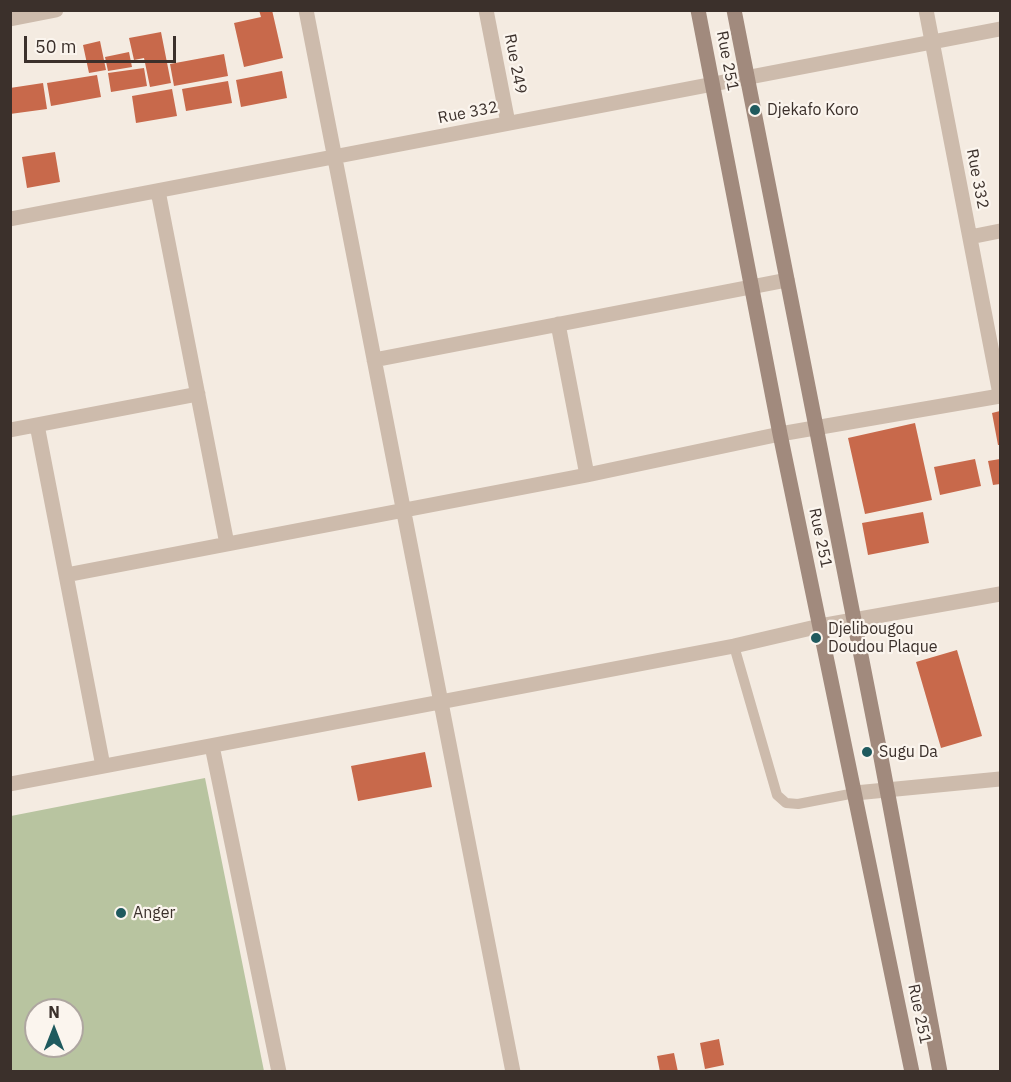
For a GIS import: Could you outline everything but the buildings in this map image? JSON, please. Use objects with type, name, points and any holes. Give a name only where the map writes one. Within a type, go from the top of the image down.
[{"type":"main road","name":"Rue 251","points":[[698,10],[780,434],[912,1071]]},
{"type":"main road","name":"Rue 251","points":[[735,10],[940,1071]]},
{"type":"street","points":[[10,19],[56,10]]},
{"type":"street","points":[[306,10],[513,1071]]},
{"type":"street","name":"Rue 249","points":[[486,10],[508,123]]},
{"type":"street","name":"Rue 332","points":[[926,10],[1000,395]]},
{"type":"street","name":"Rue 332","points":[[10,219],[1000,28]]},
{"type":"street","points":[[158,191],[227,544]]},
{"type":"street","points":[[970,237],[1000,231]]},
{"type":"street","points":[[374,360],[787,280]]},
{"type":"street","points":[[558,324],[587,476]]},
{"type":"street","points":[[10,430],[198,394]]},
{"type":"street","points":[[66,575],[587,476],[780,434],[1000,395]]},
{"type":"street","points":[[37,425],[103,766]]},
{"type":"street","points":[[10,784],[734,646],[820,626],[1000,594]]},
{"type":"street","points":[[212,746],[279,1071]]},
{"type":"street","points":[[855,793],[1000,779]]},
{"type":"lane","points":[[734,646],[777,795],[786,803],[798,804],[855,793]]},
{"type":"green space","name":"Anger","points":[[205,778],[264,1071],[11,1071],[11,816]]},
{"type":"place","name":"Djekafo Koro","points":[[755,110]]},
{"type":"place","name":"Djelibougou Doudou Plaque","points":[[816,638]]},
{"type":"place","name":"Sugu Da","points":[[867,752]]},
{"type":"place","name":"Anger","points":[[121,913]]}]
